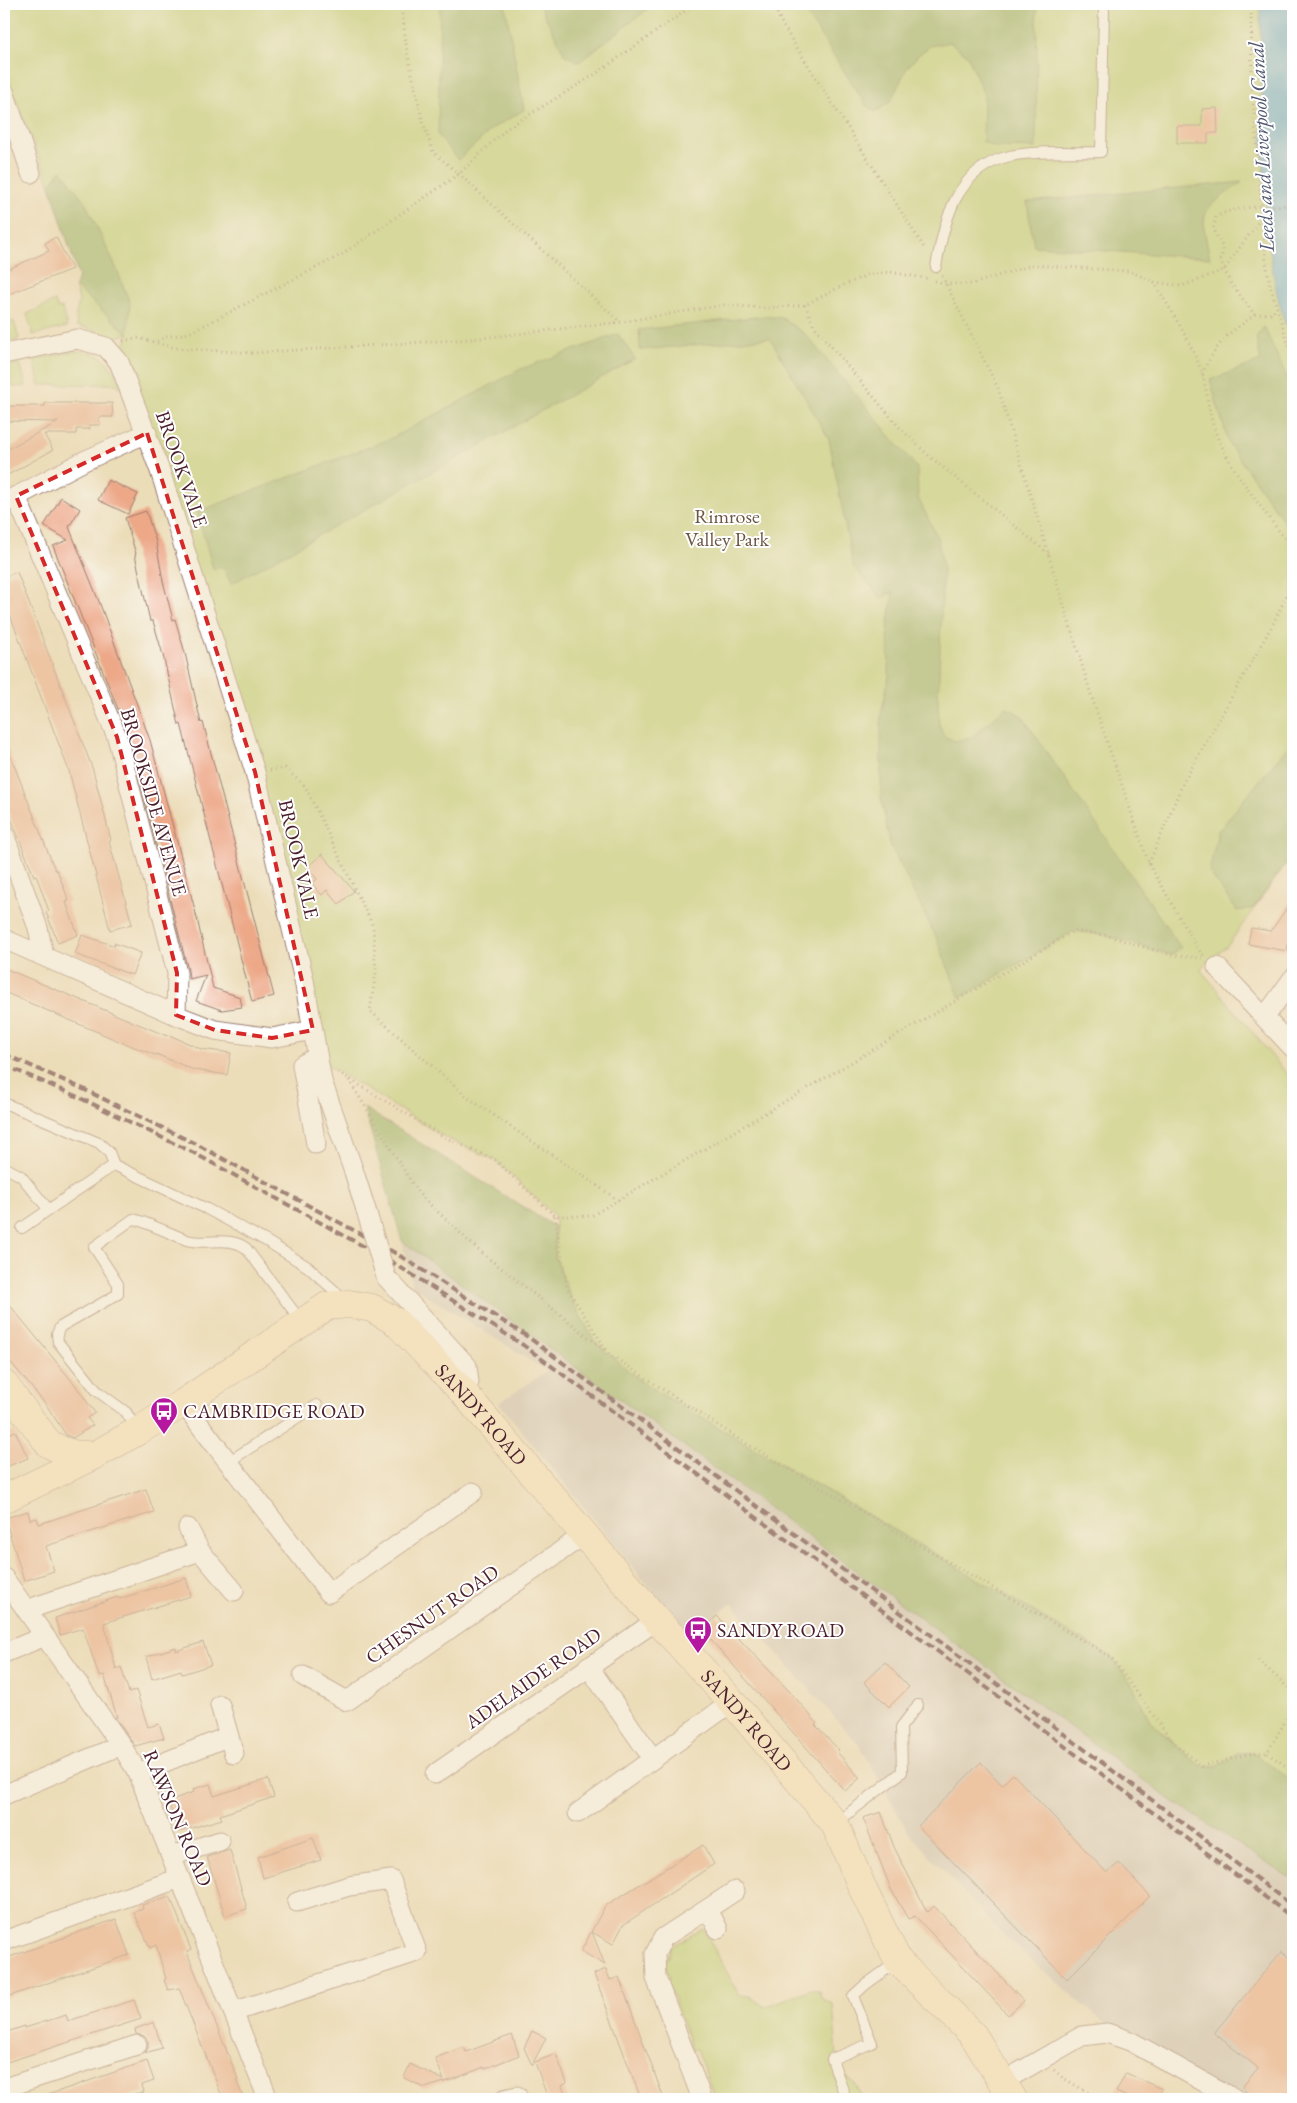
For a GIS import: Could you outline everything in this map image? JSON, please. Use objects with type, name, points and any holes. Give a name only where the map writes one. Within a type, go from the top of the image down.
[{"type":"main road","points":[[4,1500],[95,1455],[138,1431],[184,1403],[327,1306],[361,1306]]},
{"type":"main road","name":"SANDY ROAD","points":[[361,1306],[396,1322],[464,1392],[657,1620],[732,1702],[835,1824],[865,1894],[898,1960],[973,2035],[1007,2090]]},
{"type":"main road","points":[[4,1384],[49,1444],[62,1451],[77,1455],[95,1455]]},
{"type":"main road","points":[[41,1482],[49,1467],[49,1444]]},
{"type":"street","points":[[4,91],[31,173]]},
{"type":"street","points":[[4,354],[77,339],[106,347]]},
{"type":"street","name":"BROOK VALE","points":[[106,347],[119,362],[147,433],[186,550],[255,772],[304,980],[322,1081],[354,1172],[386,1277],[467,1366],[469,1382],[464,1392]]},
{"type":"street","points":[[10,499],[84,461],[147,433]]},
{"type":"street","name":"BROOKSIDE AVENUE","points":[[10,499],[117,737],[177,973],[176,1015]]},
{"type":"street","points":[[4,834],[38,928],[44,956]]},
{"type":"street","points":[[4,939],[176,1015],[216,1030],[272,1038],[313,1030]]},
{"type":"street","points":[[1217,967],[1293,1048]]},
{"type":"street","points":[[1265,1017],[1293,978]]},
{"type":"street","points":[[316,1144],[302,1065],[317,1057]]},
{"type":"street","points":[[184,1403],[329,1593],[473,1492]]},
{"type":"street","points":[[188,1528],[200,1551],[234,1591]]},
{"type":"street","name":"CHESNUT ROAD","points":[[303,1676],[347,1701],[585,1534]]},
{"type":"street","points":[[26,1610],[200,1551]]},
{"type":"street","name":"RAWSON ROAD","points":[[4,1578],[121,1745],[138,1773],[268,2099]]},
{"type":"street","name":"ADELAIDE ROAD","points":[[435,1774],[588,1666],[657,1620]]},
{"type":"street","points":[[4,1653],[45,1636]]},
{"type":"street","points":[[588,1666],[653,1759]]},
{"type":"street","points":[[578,1813],[732,1702]]},
{"type":"street","points":[[138,1773],[232,1745],[220,1705]]},
{"type":"street","points":[[4,1795],[121,1745]]},
{"type":"street","points":[[171,1856],[220,1841]]},
{"type":"street","points":[[4,1941],[180,1878]]},
{"type":"street","points":[[233,2012],[417,1952],[391,1880],[349,1886],[297,1902]]},
{"type":"street","points":[[702,2099],[656,1978],[654,1962],[657,1948],[663,1938],[736,1892]]},
{"type":"street","points":[[708,1909],[718,1929]]},
{"type":"street","points":[[1007,2090],[1045,2057],[1082,2036],[1107,2033],[1130,2042],[1235,2099]]},
{"type":"street","points":[[4,2088],[137,2045]]},
{"type":"lane","points":[[936,267],[941,235],[950,208],[960,191],[982,169],[1009,156],[1101,152],[1104,10]]},
{"type":"lane","points":[[4,1102],[99,1143],[109,1152],[114,1165],[207,1209],[268,1242],[308,1267],[361,1306]]},
{"type":"lane","points":[[22,1228],[114,1165]]},
{"type":"lane","points":[[4,1168],[21,1176],[49,1210]]},
{"type":"lane","points":[[138,1431],[126,1412],[97,1391],[58,1342],[57,1334],[60,1327],[118,1294],[118,1284],[94,1247],[133,1219],[139,1219],[164,1232],[189,1240],[238,1242],[246,1248],[302,1323]]},
{"type":"lane","points":[[228,1462],[317,1405]]},
{"type":"lane","points":[[835,1824],[902,1772],[901,1727],[918,1705]]},
{"type":"lane","points":[[846,2099],[832,2059],[872,2043],[853,1996],[898,1960]]},
{"type":"path","points":[[401,4],[407,51],[422,119],[433,152],[621,322]]},
{"type":"path","points":[[157,341],[165,337],[189,334],[341,255],[459,174],[506,129],[594,75],[695,4]]},
{"type":"path","points":[[555,1216],[591,1216],[1074,931],[1106,935],[1171,955],[1201,959],[1205,956],[1198,949],[1149,864],[1092,698],[998,388],[947,284],[783,26],[773,4]]},
{"type":"path","points":[[1251,4],[1252,86],[1261,218],[1269,277],[1293,359]]},
{"type":"path","points":[[1254,314],[1230,282],[1220,260],[1224,252],[1223,245],[1213,230],[1216,217],[1222,212],[1293,205]]},
{"type":"path","points":[[106,347],[128,339],[140,338],[157,341],[176,348],[252,353],[472,339],[621,322],[724,306],[764,308],[805,305],[867,275],[890,272],[923,277],[947,284],[972,284],[1032,265],[1128,271],[1154,282],[1182,286],[1224,270],[1261,218]]},
{"type":"path","points":[[1154,282],[1184,334],[1202,374],[1207,406],[1216,434],[1229,462],[1288,543],[1293,558]]},
{"type":"path","points":[[805,305],[814,326],[899,427],[928,455],[1050,555]]},
{"type":"path","points":[[1202,374],[1210,356],[1231,333],[1247,322],[1254,314],[1270,314],[1277,307]]},
{"type":"path","points":[[1149,864],[1182,783],[1273,624],[1293,582]]},
{"type":"path","points":[[255,772],[285,768],[306,786],[373,926],[376,972],[370,1011],[467,1097],[618,1200]]},
{"type":"path","points":[[317,1057],[349,1079],[446,1138],[495,1160],[555,1216],[567,1288],[609,1354]]},
{"type":"path","points":[[349,1079],[418,1193],[477,1248],[609,1354],[742,1441],[1111,1657],[1172,1741],[1202,1766],[1253,1753],[1267,1753],[1293,1770]]},
{"type":"path","points":[[1258,1660],[1293,1692]]},
{"type":"path","points":[[1267,1753],[1293,1711]]},
{"type":"path","points":[[1045,2057],[1056,2073],[1099,2099]]},
{"type":"highlighted area","points":[[147,433],[255,772],[313,1030],[272,1038],[215,1030],[176,1015],[177,973],[117,737],[16,496]]},
{"type":"shaded area","points":[[402,1241],[1171,1800],[1293,1880],[1293,2099],[1219,2099],[1141,2055],[1006,1938],[908,1832],[861,1747],[732,1603],[689,1636],[499,1403],[547,1371],[412,1286]]},
{"type":"green space","name":"Rimrose Valley Park","points":[[4,4],[1277,4],[1293,278],[1293,854],[1228,945],[1200,969],[1293,1081],[1293,1781],[1237,1753],[1230,1760],[1216,1766],[1202,1766],[1191,1759],[1150,1721],[1132,1684],[1111,1657],[644,1384],[595,1342],[572,1301],[555,1257],[555,1216],[495,1160],[446,1138],[333,1069],[317,1057],[265,809],[119,362],[128,334],[111,338],[94,330],[77,326],[76,316],[79,300],[75,286],[79,277],[50,185],[4,71]]},
{"type":"green space","points":[[440,4],[505,4],[524,110],[493,128],[458,160],[438,135]]},
{"type":"green space","points":[[539,4],[654,4],[579,62],[565,55]]},
{"type":"green space","points":[[800,4],[1037,4],[1036,148],[995,147],[983,142],[984,95],[968,56],[950,42],[930,46],[917,56],[907,68],[890,102],[875,112],[867,106]]},
{"type":"green space","points":[[61,170],[85,202],[117,270],[130,303],[128,334],[75,286],[79,277],[50,185]]},
{"type":"green space","points":[[1242,182],[1218,199],[1206,212],[1204,228],[1210,258],[1034,246],[1027,202]]},
{"type":"green space","points":[[55,301],[58,309],[62,308],[67,327],[33,335],[27,314]]},
{"type":"green space","points":[[764,316],[782,318],[805,334],[917,468],[918,498],[938,539],[943,569],[938,699],[939,724],[944,736],[955,741],[971,737],[1006,707],[1022,716],[1181,948],[1171,955],[1105,935],[1074,931],[960,998],[936,937],[890,844],[881,797],[881,715],[889,676],[888,629],[893,592],[881,598],[853,566],[829,439],[770,338],[640,350],[639,330]]},
{"type":"green space","points":[[14,321],[19,339],[4,343],[4,325]]},
{"type":"green space","points":[[1264,327],[1293,391],[1293,534],[1229,444],[1210,380],[1261,361],[1256,337]]},
{"type":"green space","points":[[618,334],[635,359],[231,584],[224,568],[213,569],[197,512],[390,439],[521,369]]},
{"type":"green space","points":[[74,351],[93,353],[106,361],[124,390],[116,384],[40,385],[34,360]]},
{"type":"green space","points":[[20,363],[26,386],[13,387],[8,366]]},
{"type":"green space","points":[[1293,740],[1293,854],[1253,908],[1237,911],[1209,872],[1218,831]]},
{"type":"green space","points":[[364,1108],[555,1227],[555,1257],[572,1301],[595,1342],[644,1384],[1111,1657],[1132,1684],[1150,1721],[1191,1759],[1202,1766],[1216,1766],[1230,1760],[1237,1753],[1253,1753],[1293,1781],[1293,1880],[1171,1800],[402,1241]]},
{"type":"green space","points":[[703,1928],[739,1995],[749,1996],[765,2007],[811,1989],[819,1991],[822,1999],[833,2004],[838,2071],[855,2083],[863,2099],[716,2099],[696,2049],[692,2050],[667,1980],[670,1978],[665,1965],[673,1946]]},
{"type":"water","points":[[1260,4],[1293,4],[1293,345],[1276,289],[1268,230],[1261,98]]},
{"type":"building","points":[[1217,108],[1218,133],[1208,133],[1208,143],[1177,143],[1177,126],[1202,126],[1202,109]]},
{"type":"building","points":[[56,237],[72,269],[4,296],[4,271],[49,251],[45,243]]},
{"type":"building","points":[[45,403],[112,403],[113,417],[99,417],[100,425],[89,425],[90,429],[76,429],[76,434],[44,434],[53,450],[4,477],[4,451],[58,422],[4,421],[4,406],[45,406]]},
{"type":"building","points":[[108,480],[138,494],[128,514],[98,500]]},
{"type":"building","points":[[61,497],[80,509],[69,527],[100,604],[150,740],[195,910],[213,988],[240,997],[242,1007],[222,1010],[196,1001],[206,975],[189,979],[128,734],[53,546],[68,540],[44,526]]},
{"type":"building","points":[[146,511],[156,542],[173,620],[175,619],[185,653],[201,723],[203,722],[274,996],[252,1002],[181,724],[179,725],[163,655],[153,621],[150,621],[136,554],[125,518]]},
{"type":"building","points":[[17,572],[93,770],[111,840],[109,841],[132,924],[110,930],[69,771],[4,599],[4,577]]},
{"type":"building","points":[[4,742],[69,901],[66,902],[78,935],[58,943],[46,912],[49,911],[36,875],[34,876],[4,801]]},
{"type":"building","points":[[322,854],[354,891],[339,904],[327,890],[322,895],[312,884],[317,879],[307,867]]},
{"type":"building","points":[[1293,899],[1293,936],[1290,934],[1287,951],[1248,944],[1251,928],[1271,931]]},
{"type":"building","points":[[82,935],[115,946],[114,943],[141,953],[132,975],[75,954]]},
{"type":"building","points":[[4,968],[201,1049],[231,1053],[227,1075],[194,1070],[121,1042],[4,992]]},
{"type":"building","points":[[4,1298],[76,1386],[95,1413],[87,1418],[93,1425],[73,1438],[66,1435],[47,1406],[4,1354]]},
{"type":"building","points":[[15,1431],[28,1458],[4,1468],[4,1436]]},
{"type":"building","points":[[146,1489],[154,1512],[46,1546],[54,1571],[24,1581],[5,1518],[28,1511],[30,1520],[37,1518],[39,1524]]},
{"type":"building","points":[[186,1578],[191,1596],[104,1623],[116,1669],[121,1667],[129,1693],[136,1690],[148,1727],[159,1724],[164,1738],[135,1746],[115,1717],[117,1717],[104,1675],[99,1676],[83,1628],[60,1635],[55,1618],[118,1597],[119,1599]]},
{"type":"building","points":[[717,1616],[791,1693],[817,1723],[815,1725],[839,1750],[837,1752],[860,1778],[845,1791],[702,1630]]},
{"type":"building","points":[[203,1642],[211,1665],[182,1674],[181,1670],[152,1679],[146,1657],[176,1647],[176,1651]]},
{"type":"building","points":[[885,1662],[909,1687],[889,1707],[864,1682]]},
{"type":"building","points":[[981,1762],[1002,1785],[1013,1774],[1107,1873],[1119,1863],[1150,1896],[1067,1979],[918,1826]]},
{"type":"building","points":[[268,1779],[274,1797],[220,1815],[222,1819],[178,1832],[168,1801],[194,1792],[193,1789],[210,1784],[214,1796]]},
{"type":"building","points":[[881,1812],[894,1847],[927,1912],[934,1906],[1024,2001],[1008,2015],[915,1916],[908,1919],[891,1889],[863,1818]]},
{"type":"building","points":[[313,1838],[321,1860],[263,1878],[258,1857]]},
{"type":"building","points":[[703,1845],[714,1864],[623,1925],[613,1944],[592,1932],[605,1965],[581,1951],[605,1906]]},
{"type":"building","points":[[230,1850],[247,1909],[225,1916],[207,1857]]},
{"type":"building","points":[[170,1896],[191,1950],[187,1952],[238,2079],[236,2080],[244,2099],[223,2099],[179,1988],[168,1990],[156,1945],[150,1948],[134,1912],[143,1909],[142,1905]]},
{"type":"building","points":[[116,1919],[129,1955],[4,1998],[4,1959]]},
{"type":"building","points":[[1281,1952],[1293,1961],[1293,2093],[1288,2099],[1252,2099],[1242,2087],[1258,2068],[1214,2033]]},
{"type":"building","points":[[606,1969],[610,1980],[619,1977],[664,2099],[641,2099],[594,1974]]},
{"type":"building","points":[[134,2000],[141,2019],[4,2063],[4,2033],[66,2015],[68,2021]]},
{"type":"building","points":[[154,2022],[162,2048],[145,2053],[148,2048],[148,2041],[144,2036],[136,2034],[135,2029]]},
{"type":"building","points":[[532,2031],[546,2038],[532,2065],[524,2048]]},
{"type":"building","points":[[512,2035],[519,2055],[484,2069],[484,2067],[425,2088],[404,2078],[410,2064],[444,2080],[435,2058],[464,2047],[466,2052]]},
{"type":"building","points":[[556,2054],[567,2083],[562,2086],[567,2099],[548,2099],[535,2062]]},
{"type":"building","points":[[147,2061],[154,2081],[142,2085],[144,2092],[125,2096],[126,2099],[42,2099],[42,2097]]},
{"type":"building","points":[[1126,2073],[1162,2089],[1158,2099],[1132,2099],[1116,2092]]},
{"type":"railway","points":[[4,1054],[79,1087],[198,1145],[397,1254],[528,1337],[996,1683],[1293,1906]]},
{"type":"railway","points":[[4,1065],[76,1096],[194,1153],[392,1262],[523,1345],[990,1690],[1293,1918]]},
{"type":"place","name":"CAMBRIDGE ROAD","points":[[164,1435]]},
{"type":"place","name":"SANDY ROAD","points":[[698,1654]]},
{"type":"water label","name":"Leeds and Liverpool Canal","points":[[1261,147]]}]
